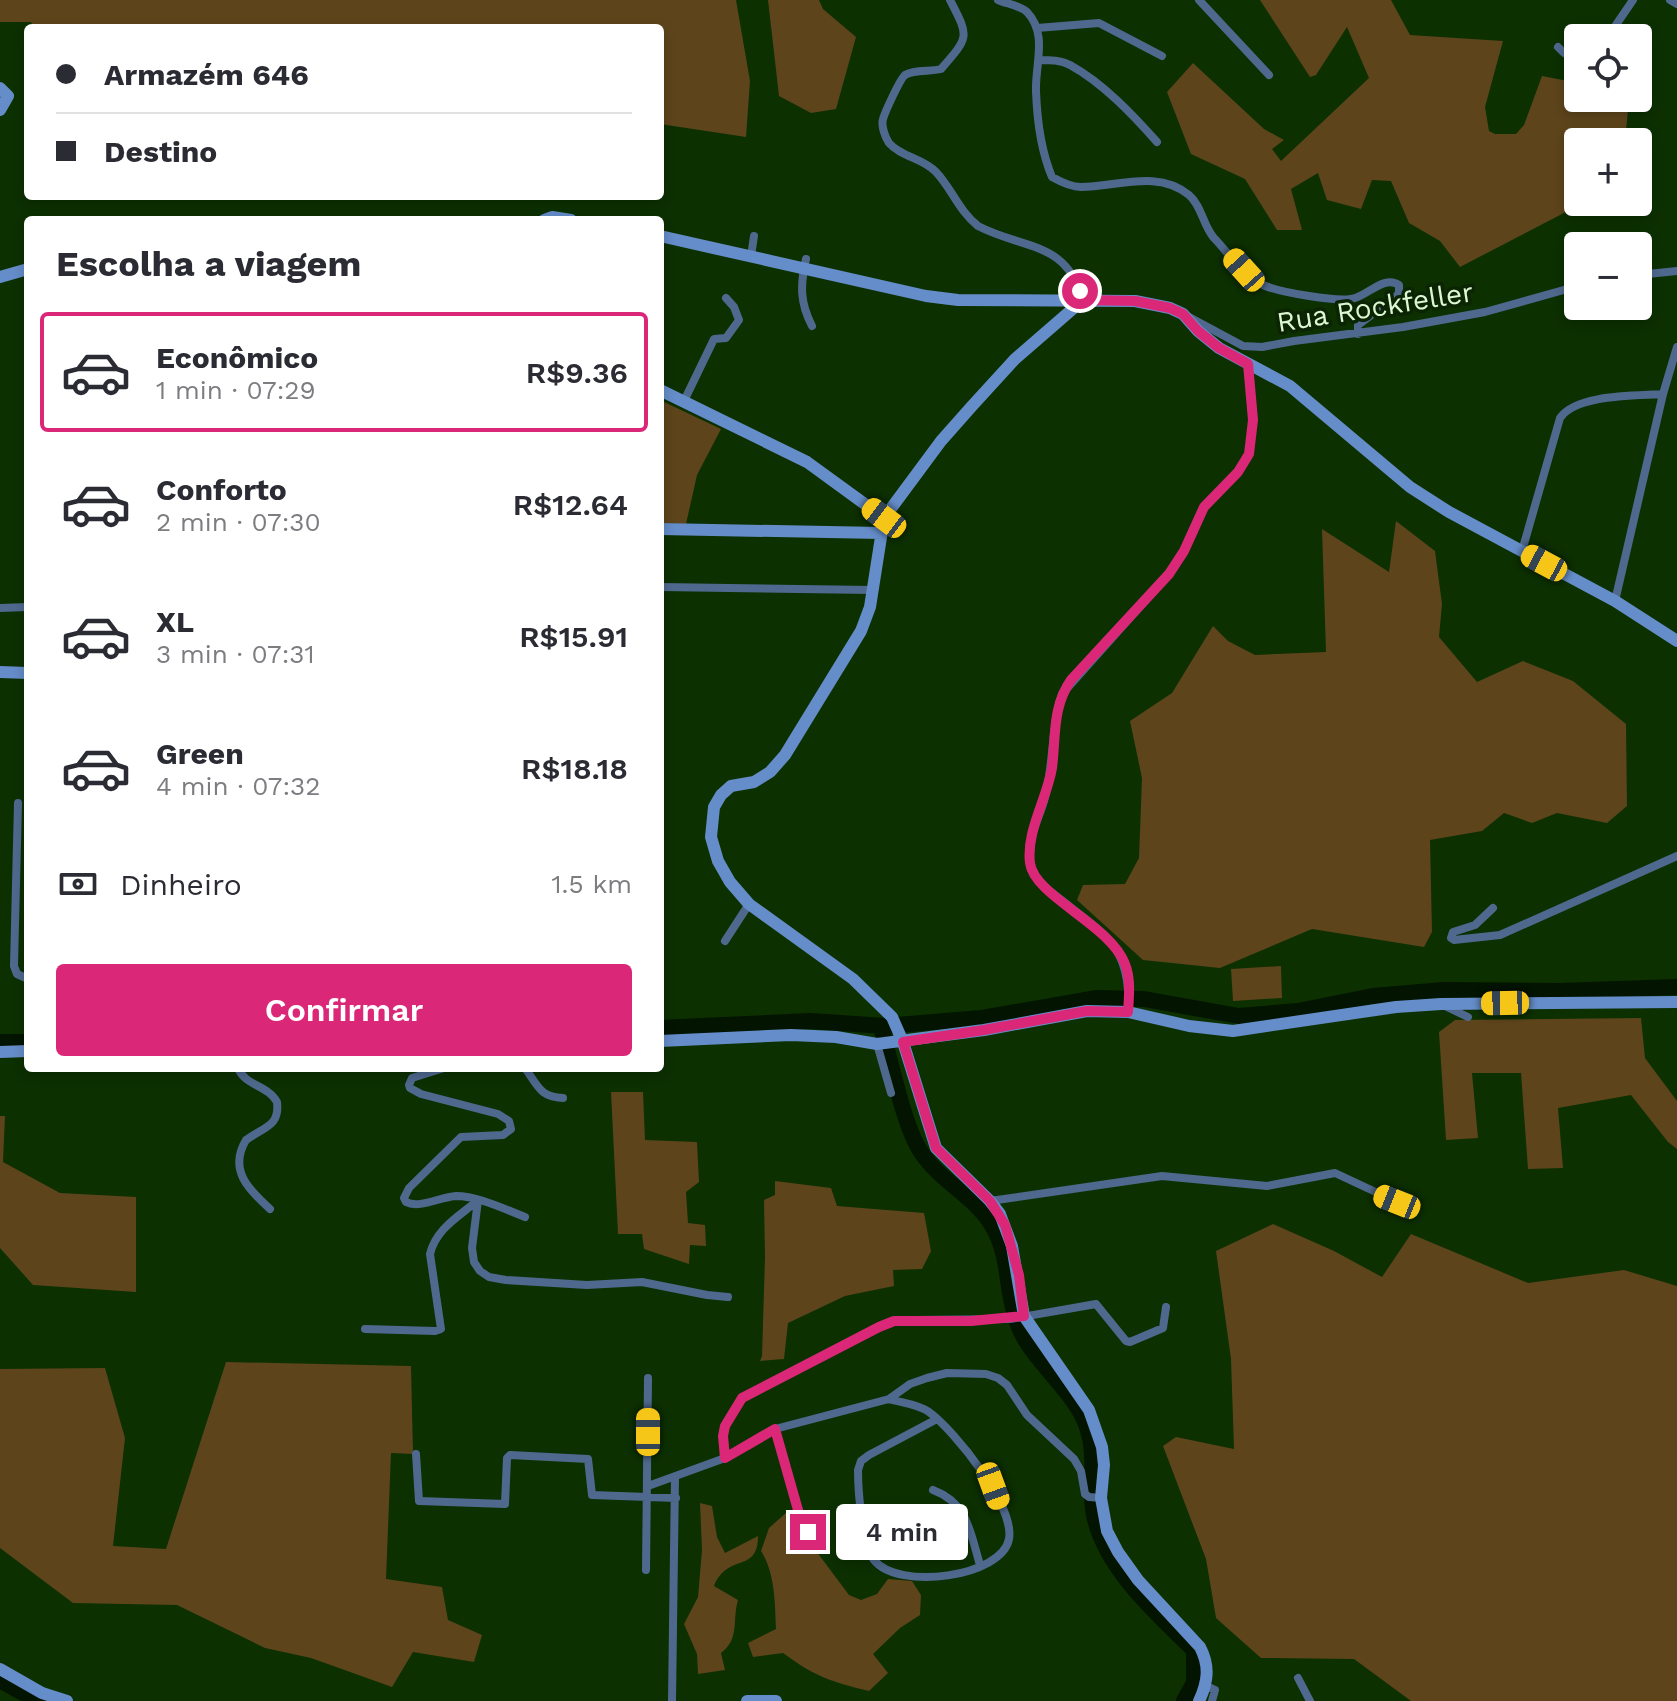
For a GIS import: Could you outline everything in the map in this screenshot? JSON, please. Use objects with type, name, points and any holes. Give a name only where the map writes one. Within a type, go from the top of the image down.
[{"type":"street","points":[[950,0],[963,22],[964,34],[958,50],[941,69],[908,73],[901,79],[883,119],[888,142],[900,152],[927,163],[947,183],[967,217],[978,226],[1062,259],[1076,279],[1083,300]]},
{"type":"street","points":[[998,0],[1025,10],[1037,28],[1037,103],[1043,149],[1052,177],[1078,187],[1135,181],[1178,188],[1195,202],[1207,230],[1214,238],[1255,281],[1269,287],[1342,300],[1366,294],[1387,281],[1399,285],[1399,294],[1358,325],[1358,334]]},
{"type":"street","points":[[1199,0],[1269,75]]},
{"type":"street","points":[[1617,24],[1633,0]]},
{"type":"street","points":[[1670,0],[1677,4]]},
{"type":"street","points":[[1037,28],[1099,23],[1162,56]]},
{"type":"street","points":[[1558,47],[1564,53]]},
{"type":"street","points":[[1039,60],[1070,65],[1108,93],[1157,142]]},
{"type":"street","points":[[0,88],[8,96],[0,110]]},
{"type":"street","points":[[751,256],[754,236]]},
{"type":"street","points":[[664,237],[751,256],[805,263],[904,293],[943,298],[1135,301],[1170,308],[1183,314],[1208,340],[1290,386],[1410,487],[1615,601],[1677,641]]},
{"type":"street","points":[[805,263],[802,305],[812,326]]},
{"type":"street","points":[[0,277],[24,270]]},
{"type":"street","points":[[1652,274],[1677,271]]},
{"type":"street","name":"Rua Rockfeller","points":[[1183,314],[1251,348],[1358,334],[1485,312],[1564,290]]},
{"type":"street","points":[[684,401],[714,339],[726,338],[739,320],[726,298]]},
{"type":"street","points":[[1083,300],[1015,359],[972,406],[941,441],[884,518],[870,607],[861,631],[785,755],[770,772],[754,782],[731,786],[721,795],[714,807],[711,837],[718,861],[730,882],[749,904],[853,979],[892,1017],[903,1042],[936,1148],[1000,1214],[1012,1246],[1024,1316],[1089,1410],[1102,1447],[1104,1465],[1095,1498]]},
{"type":"street","points":[[1615,601],[1663,394],[1677,347]]},
{"type":"street","points":[[1128,1012],[1130,990],[1126,965],[1119,952],[1090,923],[1041,884],[1032,870],[1031,841],[1052,768],[1062,694],[1169,574],[1184,551],[1204,507],[1238,472],[1249,454],[1253,420],[1248,364]]},
{"type":"street","points":[[664,392],[807,462],[884,518]]},
{"type":"street","points":[[1522,551],[1560,418],[1565,411],[1586,402],[1663,394]]},
{"type":"street","points":[[664,529],[881,533]]},
{"type":"street","points":[[664,587],[873,590]]},
{"type":"street","points":[[0,608],[24,607]]},
{"type":"street","points":[[0,672],[24,673]]},
{"type":"street","points":[[18,803],[14,966],[17,974],[24,977]]},
{"type":"street","points":[[1493,908],[1475,925],[1453,932],[1451,938],[1478,939],[1500,935],[1677,856]]},
{"type":"street","points":[[725,941],[749,904]]},
{"type":"street","points":[[664,1041],[791,1035],[836,1037],[877,1044],[984,1030],[1087,1011],[1128,1012],[1189,1026],[1233,1031],[1396,1007],[1441,1004],[1677,1002]]},
{"type":"street","points":[[1441,1004],[1468,1017]]},
{"type":"street","points":[[877,1044],[891,1093]]},
{"type":"street","points":[[0,1052],[24,1051]]},
{"type":"street","points":[[240,1072],[242,1077],[267,1090],[277,1102],[273,1125],[246,1140],[239,1164],[243,1182],[270,1209]]},
{"type":"street","points":[[431,1072],[412,1078],[410,1088],[421,1094],[498,1114],[509,1121],[511,1129],[503,1135],[461,1137],[409,1188],[404,1198],[410,1205],[416,1205],[437,1198],[460,1196],[525,1217]]},
{"type":"street","points":[[528,1072],[543,1093],[563,1098]]},
{"type":"street","points":[[990,1201],[1162,1176],[1267,1186],[1335,1173],[1397,1202]]},
{"type":"street","points":[[478,1200],[472,1248],[474,1262],[489,1277],[587,1285],[642,1282],[728,1297]]},
{"type":"street","points":[[365,1329],[441,1329],[430,1254],[432,1244],[441,1231],[478,1200]]},
{"type":"street","points":[[725,1458],[725,1426],[742,1398],[879,1327],[904,1321],[1010,1319],[1096,1304],[1130,1342],[1163,1328],[1166,1307]]},
{"type":"street","points":[[648,1486],[725,1458],[775,1429],[889,1399],[910,1384],[937,1375],[986,1374],[998,1378],[1007,1385],[1027,1415],[1074,1459],[1118,1552],[1138,1580],[1200,1647],[1207,1660],[1206,1686],[1199,1701]]},
{"type":"street","points":[[646,1570],[648,1378]]},
{"type":"street","points":[[889,1399],[920,1406],[937,1419],[993,1486],[1008,1524],[1009,1539],[1004,1550],[980,1565],[941,1578],[900,1576],[885,1570],[872,1559],[867,1545],[858,1476],[861,1461],[937,1419]]},
{"type":"street","points":[[775,1429],[800,1517],[808,1532]]},
{"type":"street","points":[[416,1454],[419,1501],[505,1504],[507,1458],[510,1455],[585,1457],[589,1461],[592,1495],[676,1498]]},
{"type":"street","points":[[672,1701],[675,1477]]},
{"type":"street","points":[[933,1490],[960,1506],[980,1565]]},
{"type":"street","points":[[0,1669],[42,1693],[67,1701]]},
{"type":"street","points":[[1298,1678],[1310,1701]]},
{"type":"street","points":[[1206,1686],[1215,1690],[1212,1701]]},
{"type":"street","points":[[747,1701],[776,1701]]},
{"type":"shaded area","points":[[0,0],[736,0],[750,81],[746,137],[664,125],[664,24],[0,22]]},
{"type":"shaded area","points":[[768,0],[819,0],[823,9],[856,37],[836,109],[811,113],[779,96]]},
{"type":"shaded area","points":[[1260,0],[1391,0],[1410,35],[1503,41],[1485,107],[1489,131],[1495,134],[1516,134],[1524,125],[1542,76],[1564,80],[1564,112],[1628,112],[1626,128],[1564,128],[1564,213],[1460,267],[1440,241],[1409,223],[1391,181],[1372,180],[1361,209],[1327,200],[1318,173],[1291,189],[1302,230],[1277,230],[1245,179],[1191,154],[1167,92],[1193,63],[1264,129],[1284,140],[1272,149],[1281,161],[1369,78],[1347,27],[1316,75],[1310,77]]},
{"type":"shaded area","points":[[664,402],[721,429],[697,475],[686,524],[664,523]]},
{"type":"shaded area","points":[[1396,521],[1435,551],[1442,604],[1439,637],[1477,682],[1523,661],[1573,681],[1626,724],[1627,806],[1607,823],[1557,813],[1532,823],[1504,813],[1482,831],[1430,840],[1432,932],[1424,947],[1312,929],[1220,968],[1143,960],[1077,900],[1083,885],[1125,884],[1139,858],[1142,778],[1130,721],[1172,693],[1213,626],[1228,641],[1255,655],[1326,652],[1322,529],[1389,572]]},
{"type":"shaded area","points":[[1281,966],[1282,998],[1233,1001],[1231,969]]},
{"type":"shaded area","points":[[1641,1018],[1645,1058],[1677,1101],[1677,1149],[1631,1095],[1558,1108],[1563,1168],[1528,1169],[1521,1073],[1472,1073],[1478,1138],[1446,1140],[1439,1032],[1455,1020]]},
{"type":"shaded area","points":[[611,1092],[643,1092],[645,1140],[697,1142],[699,1182],[686,1192],[688,1223],[705,1225],[706,1246],[690,1245],[689,1264],[644,1249],[642,1234],[618,1234]]},
{"type":"shaded area","points":[[0,1116],[5,1116],[3,1162],[60,1193],[136,1197],[136,1292],[33,1285],[0,1248]]},
{"type":"shaded area","points":[[775,1181],[831,1188],[837,1206],[924,1213],[931,1251],[922,1269],[893,1270],[894,1286],[845,1296],[788,1323],[784,1359],[760,1361],[765,1257],[764,1200],[775,1195]]},
{"type":"shaded area","points":[[1273,1224],[1382,1277],[1411,1234],[1528,1283],[1624,1270],[1677,1286],[1677,1701],[1411,1701],[1354,1659],[1261,1658],[1216,1618],[1206,1559],[1163,1446],[1176,1437],[1234,1449],[1231,1359],[1216,1251]]},
{"type":"shaded area","points":[[226,1362],[411,1366],[413,1454],[391,1453],[386,1579],[442,1587],[448,1620],[482,1635],[474,1662],[413,1652],[392,1687],[311,1658],[265,1648],[177,1605],[73,1603],[0,1548],[0,1369],[105,1368],[125,1438],[113,1546],[166,1549]]},
{"type":"shaded area","points":[[700,1503],[712,1506],[717,1537],[725,1553],[758,1536],[753,1555],[727,1569],[714,1586],[738,1600],[731,1642],[721,1653],[725,1670],[698,1674],[697,1654],[684,1624],[698,1597],[702,1550]]},
{"type":"shaded area","points":[[787,1512],[849,1595],[861,1600],[877,1594],[888,1579],[912,1581],[921,1595],[920,1615],[900,1628],[873,1654],[888,1673],[869,1691],[823,1677],[783,1653],[753,1657],[748,1643],[776,1629],[772,1578],[761,1551],[769,1528]]},
{"type":"waterway","points":[[664,1028],[810,1021],[885,1026],[982,1018],[1097,998],[1144,999],[1239,1016],[1298,1011],[1373,996],[1444,990],[1561,991],[1677,987]]},
{"type":"waterway","points":[[882,1031],[915,1141],[929,1163],[988,1219],[1000,1242],[1018,1325],[1033,1352],[1082,1416],[1091,1441],[1094,1515],[1109,1553],[1134,1588],[1194,1650],[1194,1683],[1184,1701]]},
{"type":"waterway","points":[[0,1042],[24,1042]]},
{"type":"waterway","points":[[0,1680],[37,1701]]},
{"type":"route","points":[[808,1532],[800,1517],[775,1429],[725,1458],[725,1426],[742,1398],[894,1321],[971,1321],[1024,1316],[1019,1275],[1005,1225],[990,1201],[936,1148],[903,1042],[1087,1011],[1128,1012],[1130,990],[1126,965],[1119,952],[1081,915],[1041,884],[1032,870],[1031,841],[1052,768],[1058,706],[1071,680],[1169,574],[1208,501],[1238,472],[1249,454],[1253,420],[1248,364],[1208,340],[1183,314],[1154,303],[1083,300],[1080,291]]}]
